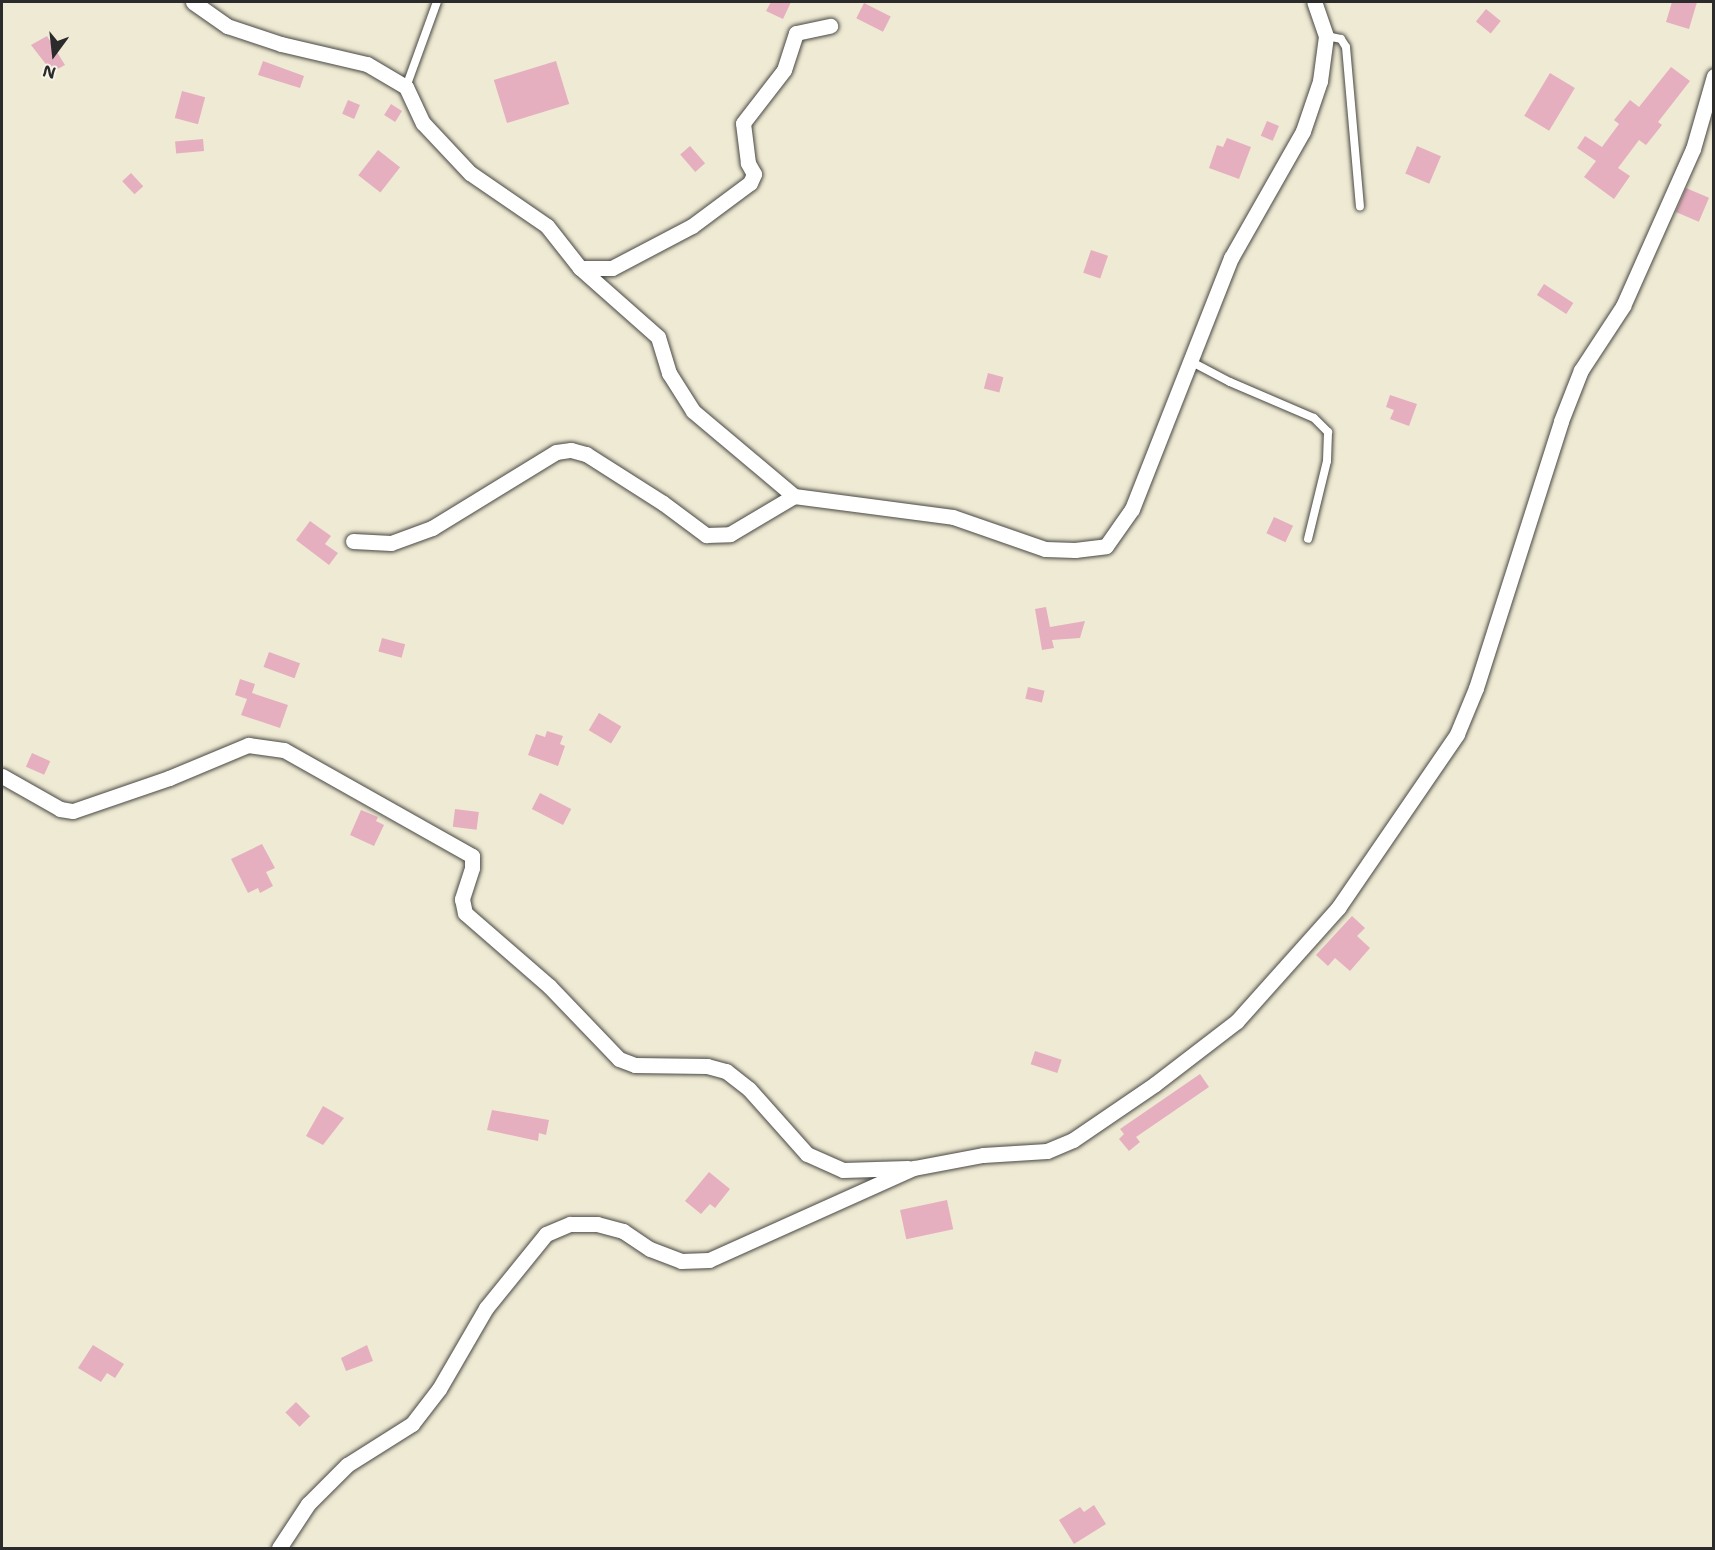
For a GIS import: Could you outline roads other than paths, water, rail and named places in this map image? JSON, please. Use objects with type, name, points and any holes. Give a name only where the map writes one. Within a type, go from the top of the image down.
[{"type":"street","points":[[193,2],[227,26],[280,44],[367,64],[406,87],[423,123],[470,173],[547,226],[580,268],[658,337],[669,373],[693,411],[794,496],[953,517],[1045,549],[1106,546],[1132,509],[1231,258],[1303,131],[1320,81],[1326,36],[1314,2]]},
{"type":"street","points":[[580,268],[619,264],[692,225],[750,183],[754,174],[748,163],[743,123],[783,70],[796,33],[830,26]]},
{"type":"street","points":[[2,776],[60,808],[73,811],[169,778],[248,745],[284,750],[472,856],[472,868],[462,899],[465,913],[549,986],[619,1059],[635,1065],[707,1066],[726,1071],[749,1089],[807,1154],[843,1170],[914,1168],[983,1155],[1047,1151],[1073,1140],[1155,1084],[1237,1020],[1338,908],[1457,734],[1476,688],[1561,421],[1581,370],[1623,306],[1693,150],[1713,76]]},
{"type":"street","points":[[352,541],[391,543],[432,528],[556,452],[571,450],[586,454],[654,497],[706,535],[730,534],[794,496]]},
{"type":"street","points":[[279,1548],[308,1504],[347,1465],[412,1424],[439,1389],[486,1308],[546,1234],[570,1224],[597,1224],[623,1231],[650,1249],[681,1261],[709,1260],[914,1168]]},
{"type":"lane","points":[[406,87],[437,2]]},
{"type":"lane","points":[[1326,36],[1341,39],[1346,47],[1360,206]]},
{"type":"lane","points":[[1190,361],[1230,382],[1314,417],[1328,432],[1328,460],[1308,539]]}]
